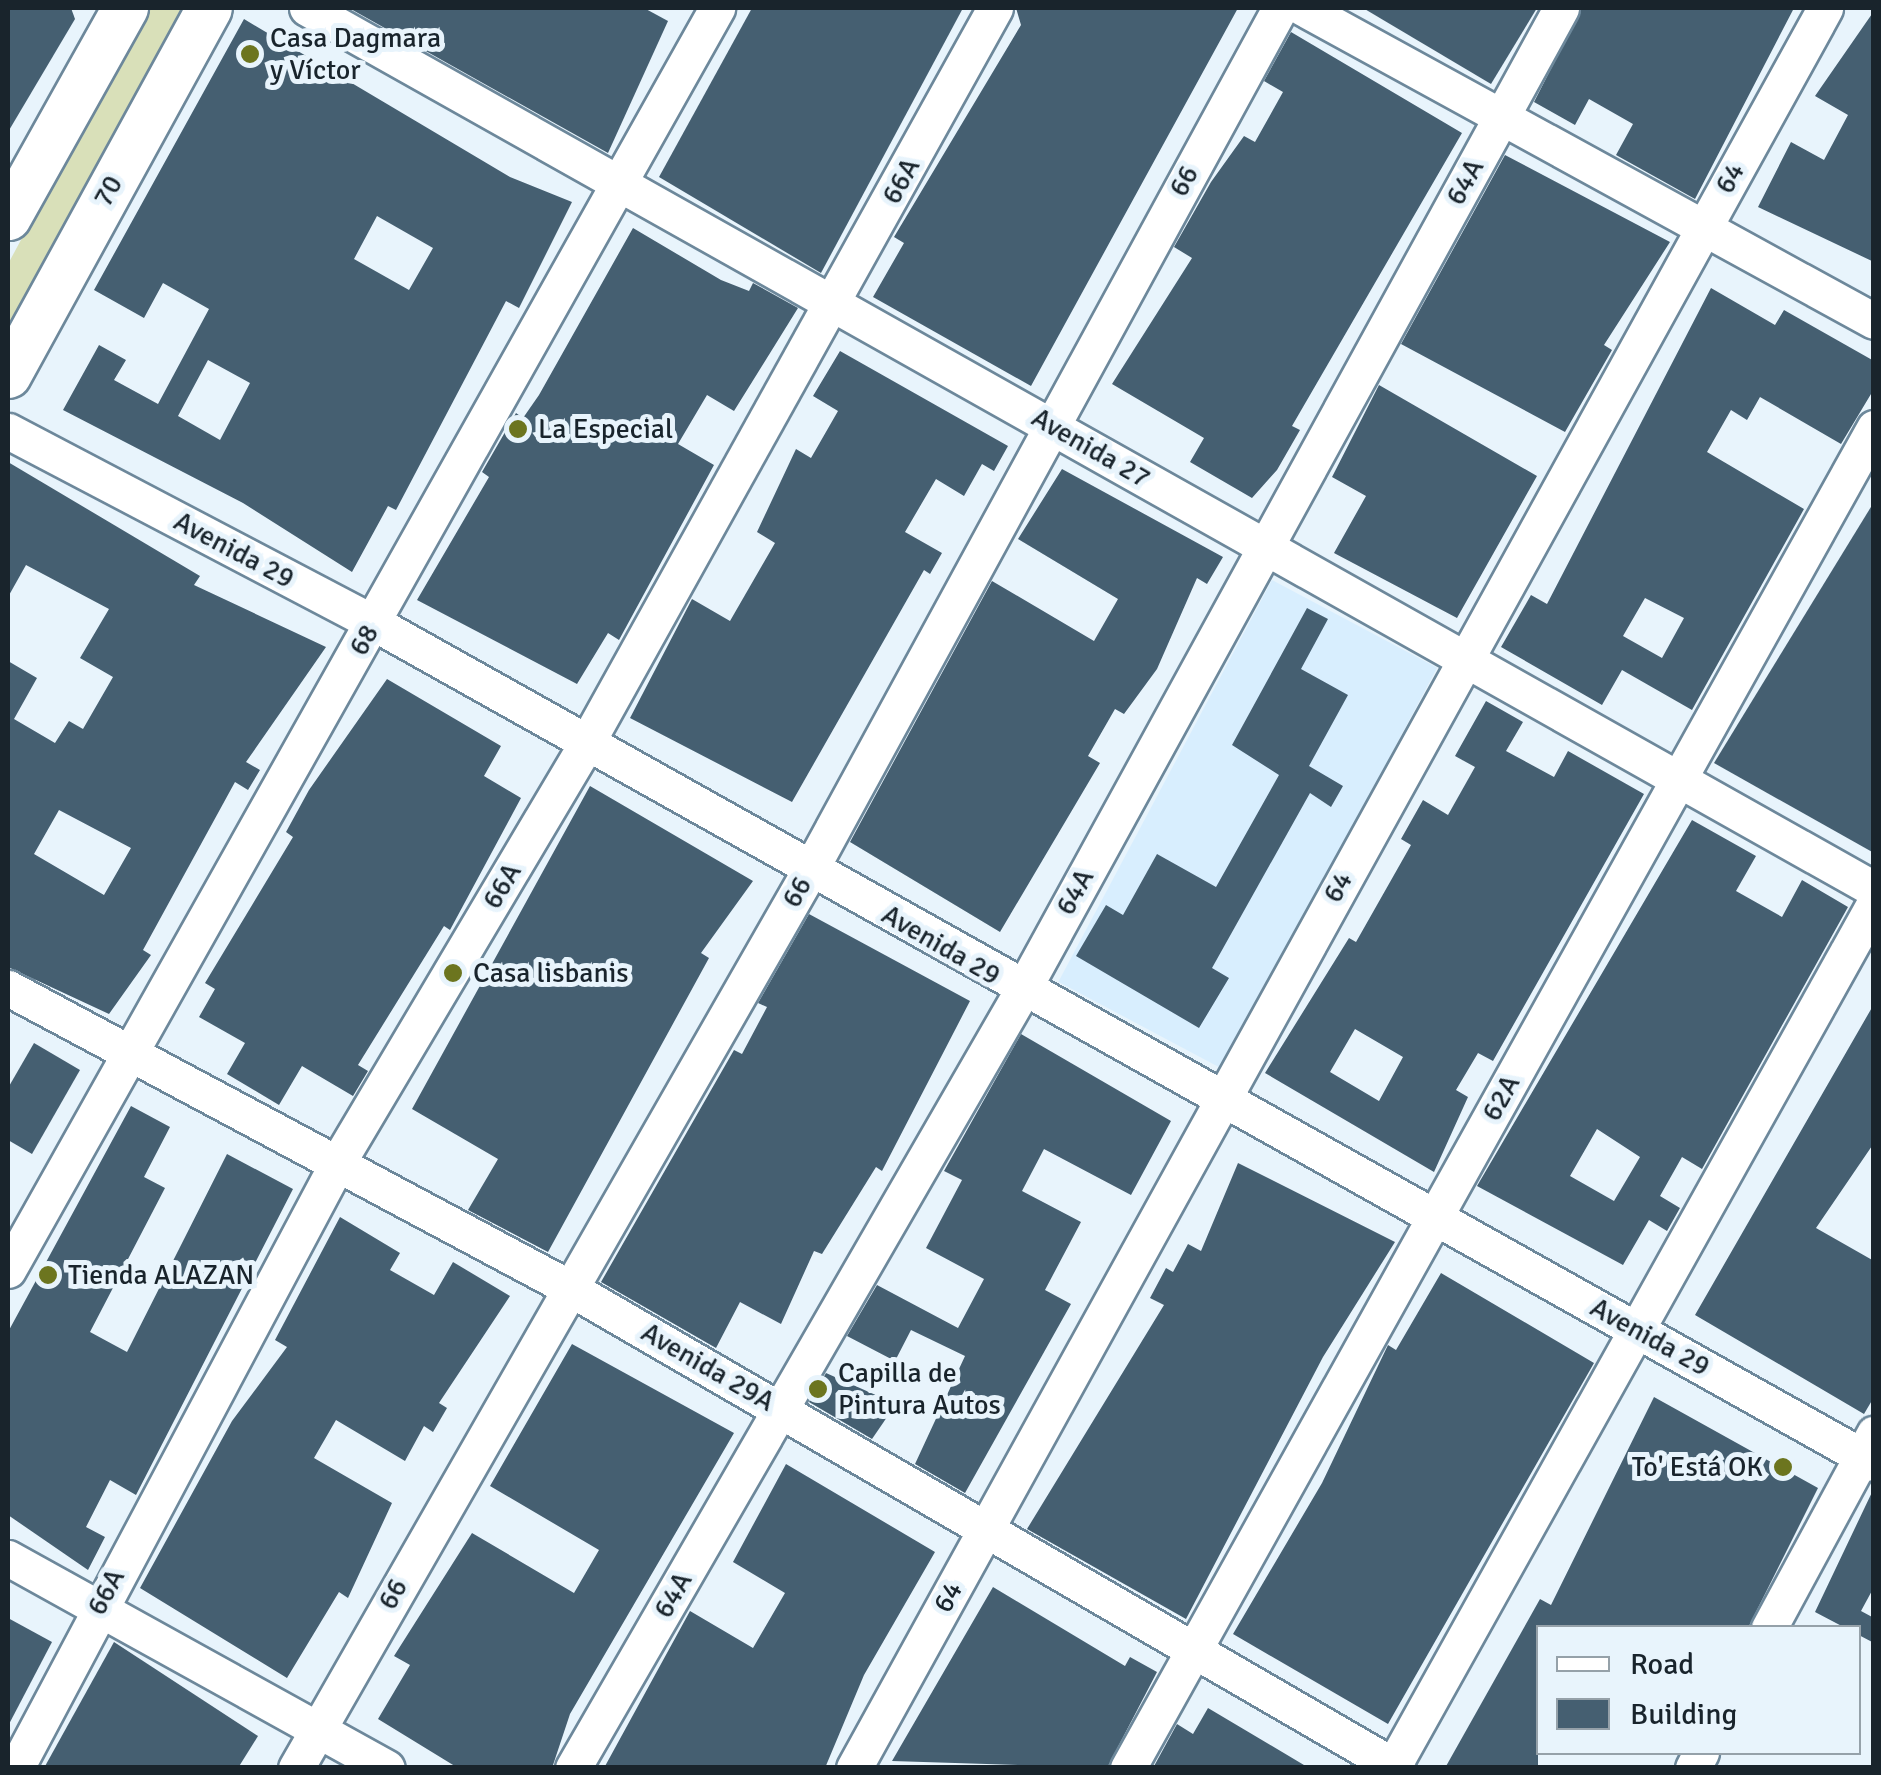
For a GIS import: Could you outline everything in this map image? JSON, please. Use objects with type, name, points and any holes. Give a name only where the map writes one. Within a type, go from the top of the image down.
[{"type":"main road","points":[[8,216],[125,8]]},
{"type":"main road","name":"70","points":[[8,375],[209,8]]},
{"type":"street","name":"Avenida 27","points":[[307,8],[833,306],[1049,422],[1262,548],[1466,655],[1874,890]]},
{"type":"street","name":"68","points":[[8,1270],[717,8]]},
{"type":"street","name":"66A","points":[[16,1768],[98,1607],[338,1162],[586,744],[833,306],[995,8]]},
{"type":"street","name":"66","points":[[296,1768],[566,1286],[810,870],[1049,422],[1280,8]]},
{"type":"street","points":[[1303,8],[1705,222],[1874,321]]},
{"type":"street","name":"64A","points":[[573,1768],[1022,991],[1561,8]]},
{"type":"street","name":"64","points":[[854,1768],[1825,8]]},
{"type":"street","name":"62A","points":[[1128,1768],[1874,428]]},
{"type":"street","name":"Avenida 29","points":[[8,431],[374,623],[1219,1101],[1641,1332],[1869,1451]]},
{"type":"street","points":[[1394,1767],[1641,1332],[1874,904]]},
{"type":"street","name":"Avenida 29A","points":[[8,988],[566,1286],[1394,1767]]},
{"type":"street","points":[[1771,1625],[1869,1451]]},
{"type":"street","points":[[8,1558],[387,1768]]},
{"type":"shaded area","points":[[1272,580],[1437,668],[1224,1070],[1058,982]]},
{"type":"green space","points":[[146,8],[187,8],[8,339],[8,264]]},
{"type":"building","points":[[8,8],[71,8],[75,19],[8,132]]},
{"type":"building","points":[[349,8],[644,8],[668,21],[608,153]]},
{"type":"building","points":[[752,8],[963,8],[821,273],[659,177]]},
{"type":"building","points":[[1016,8],[1238,8],[1031,386],[873,297],[904,243],[894,237],[1021,25]]},
{"type":"building","points":[[1363,8],[1537,8],[1491,84]]},
{"type":"building","points":[[1582,8],[1794,8],[1695,199],[1616,155],[1633,124],[1589,99],[1575,125],[1534,102]]},
{"type":"building","points":[[1874,11],[1874,262],[1758,207],[1791,142],[1824,160],[1848,115],[1815,96]]},
{"type":"building","points":[[244,19],[510,177],[572,202],[519,308],[506,301],[396,510],[388,506],[352,572],[243,503],[63,410],[99,345],[126,360],[114,380],[158,404],[209,309],[163,283],[144,318],[94,290]],"holes":[[[377,216],[433,248],[409,290],[354,259]],[[208,360],[250,383],[220,440],[178,416]]]},
{"type":"building","points":[[1291,32],[1462,133],[1292,426],[1300,430],[1277,470],[1252,498],[1190,462],[1204,438],[1112,384],[1192,258],[1174,247],[1211,182],[1244,136],[1255,142],[1283,92],[1264,81]]},
{"type":"building","points":[[1505,155],[1670,242],[1604,345],[1612,350],[1565,432],[1401,344]]},
{"type":"building","points":[[633,228],[721,280],[749,291],[753,283],[798,308],[734,411],[707,395],[678,444],[714,465],[619,640],[608,633],[577,684],[417,600],[489,477],[482,472],[516,413],[523,418],[539,395]]},
{"type":"building","points":[[1711,288],[1775,325],[1784,310],[1874,361],[1874,389],[1841,444],[1760,397],[1747,420],[1731,410],[1707,452],[1804,509],[1692,710],[1622,670],[1602,705],[1501,647],[1531,595],[1547,604]],"holes":[[[1645,598],[1684,618],[1662,658],[1623,636]]]},
{"type":"building","points":[[840,351],[1008,446],[994,471],[982,464],[964,496],[936,479],[905,532],[942,553],[930,574],[924,570],[792,802],[630,718],[692,599],[730,621],[775,543],[757,532],[796,449],[811,458],[838,411],[813,396]]},
{"type":"building","points":[[1379,385],[1537,476],[1457,618],[1334,553],[1366,496],[1332,477]]},
{"type":"building","points":[[8,462],[200,576],[194,585],[326,647],[246,762],[260,770],[248,790],[235,782],[143,950],[151,955],[109,1014],[8,967],[8,661],[37,678],[14,719],[55,743],[69,721],[83,729],[113,677],[80,658],[109,609],[26,565],[8,597]],"holes":[[[59,810],[131,848],[104,895],[34,854]]]},
{"type":"building","points":[[1062,469],[1223,557],[1207,584],[1197,578],[1157,669],[1124,714],[1115,709],[1088,756],[1100,763],[1000,932],[850,842],[992,581],[1094,641],[1118,599],[1018,539]]},
{"type":"building","points":[[1874,502],[1874,853],[1714,763]]},
{"type":"building","points":[[1307,608],[1328,619],[1301,669],[1348,695],[1309,766],[1343,786],[1331,807],[1310,793],[1212,968],[1229,978],[1199,1028],[1076,956],[1106,905],[1123,915],[1157,854],[1216,887],[1279,775],[1232,745]]},
{"type":"building","points":[[387,679],[501,746],[484,776],[521,798],[450,930],[444,926],[358,1065],[368,1071],[353,1096],[302,1066],[279,1105],[227,1074],[245,1043],[199,1017],[215,989],[205,983],[293,837],[286,832],[309,790]]},
{"type":"building","points":[[1486,701],[1523,722],[1506,751],[1554,777],[1568,751],[1644,794],[1493,1061],[1478,1053],[1456,1090],[1468,1097],[1434,1172],[1265,1073],[1349,938],[1356,942],[1411,845],[1401,839],[1423,800],[1448,815],[1475,767],[1455,756]],"holes":[[[1355,1029],[1403,1057],[1379,1101],[1330,1072]]]},
{"type":"building","points":[[590,786],[753,881],[701,953],[709,958],[548,1252],[468,1210],[498,1159],[412,1109]]},
{"type":"building","points":[[1692,820],[1756,856],[1736,891],[1782,917],[1802,880],[1848,907],[1702,1169],[1682,1157],[1660,1196],[1680,1208],[1667,1231],[1649,1220],[1623,1265],[1477,1186]],"holes":[[[1597,1129],[1640,1157],[1614,1201],[1570,1176]]]},
{"type":"building","points":[[809,914],[970,1001],[882,1171],[876,1167],[822,1254],[814,1251],[781,1324],[740,1302],[716,1348],[601,1282],[734,1050],[742,1054],[767,1007],[758,1003]]},
{"type":"building","points":[[1874,1004],[1874,1143],[1816,1228],[1874,1261],[1874,1397],[1864,1414],[1695,1315]]},
{"type":"building","points":[[1021,1034],[1171,1121],[1131,1195],[1044,1149],[1022,1191],[1081,1222],[1045,1290],[1071,1304],[965,1493],[915,1464],[965,1356],[911,1330],[895,1361],[847,1336],[877,1285],[958,1328],[984,1279],[926,1248],[962,1180],[944,1171]]},
{"type":"building","points":[[34,1043],[80,1070],[32,1154],[8,1140],[8,1088]]},
{"type":"building","points":[[131,1106],[170,1127],[144,1177],[165,1188],[90,1332],[127,1352],[227,1154],[293,1189],[136,1495],[110,1480],[86,1527],[105,1537],[88,1570],[8,1515],[8,1332]]},
{"type":"building","points":[[1238,1163],[1395,1242],[1323,1357],[1186,1619],[1027,1529],[1164,1305],[1150,1298],[1166,1268],[1173,1272],[1188,1244],[1201,1251]]},
{"type":"building","points":[[340,1217],[400,1253],[390,1270],[434,1295],[453,1262],[510,1296],[439,1403],[447,1408],[433,1432],[424,1426],[405,1461],[336,1420],[314,1458],[392,1503],[348,1598],[339,1592],[287,1678],[140,1588],[232,1421],[287,1347],[275,1340]]},
{"type":"building","points":[[1441,1273],[1594,1363],[1388,1724],[1233,1634],[1322,1483],[1388,1345],[1396,1350]]},
{"type":"building","points":[[572,1344],[734,1433],[570,1714],[552,1768],[458,1768],[378,1719],[410,1665],[394,1656],[472,1533],[574,1593],[599,1550],[490,1486]]},
{"type":"building","points":[[826,1373],[896,1404],[872,1439],[809,1402]]},
{"type":"building","points":[[1654,1397],[1818,1488],[1750,1625],[1536,1625],[1538,1768],[1445,1768],[1540,1599],[1551,1605]]},
{"type":"building","points":[[786,1464],[935,1552],[864,1675],[825,1768],[604,1768],[690,1611],[753,1648],[785,1593],[733,1562]]},
{"type":"building","points":[[1874,1488],[1874,1587],[1861,1611],[1874,1618],[1874,1643],[1861,1636],[1861,1625],[1840,1625],[1815,1612]]},
{"type":"building","points":[[993,1587],[1125,1666],[1130,1657],[1157,1672],[1107,1768],[892,1761]]},
{"type":"building","points":[[8,1618],[52,1642],[8,1726]]},
{"type":"building","points":[[114,1642],[258,1736],[238,1768],[44,1768]]},
{"type":"building","points":[[1208,1708],[1309,1768],[1153,1768],[1177,1724],[1193,1734]]},
{"type":"place","name":"Casa Dagmara y Víctor","points":[[250,54]]},
{"type":"place","name":"La Especial","points":[[518,429]]},
{"type":"place","name":"Casa lisbanis","points":[[453,973]]},
{"type":"place","name":"Tienda ALAZAN","points":[[48,1275]]},
{"type":"place","name":"Capilla de Pintura Autos","points":[[818,1389]]},
{"type":"place","name":"To' Está OK","points":[[1783,1467]]}]
